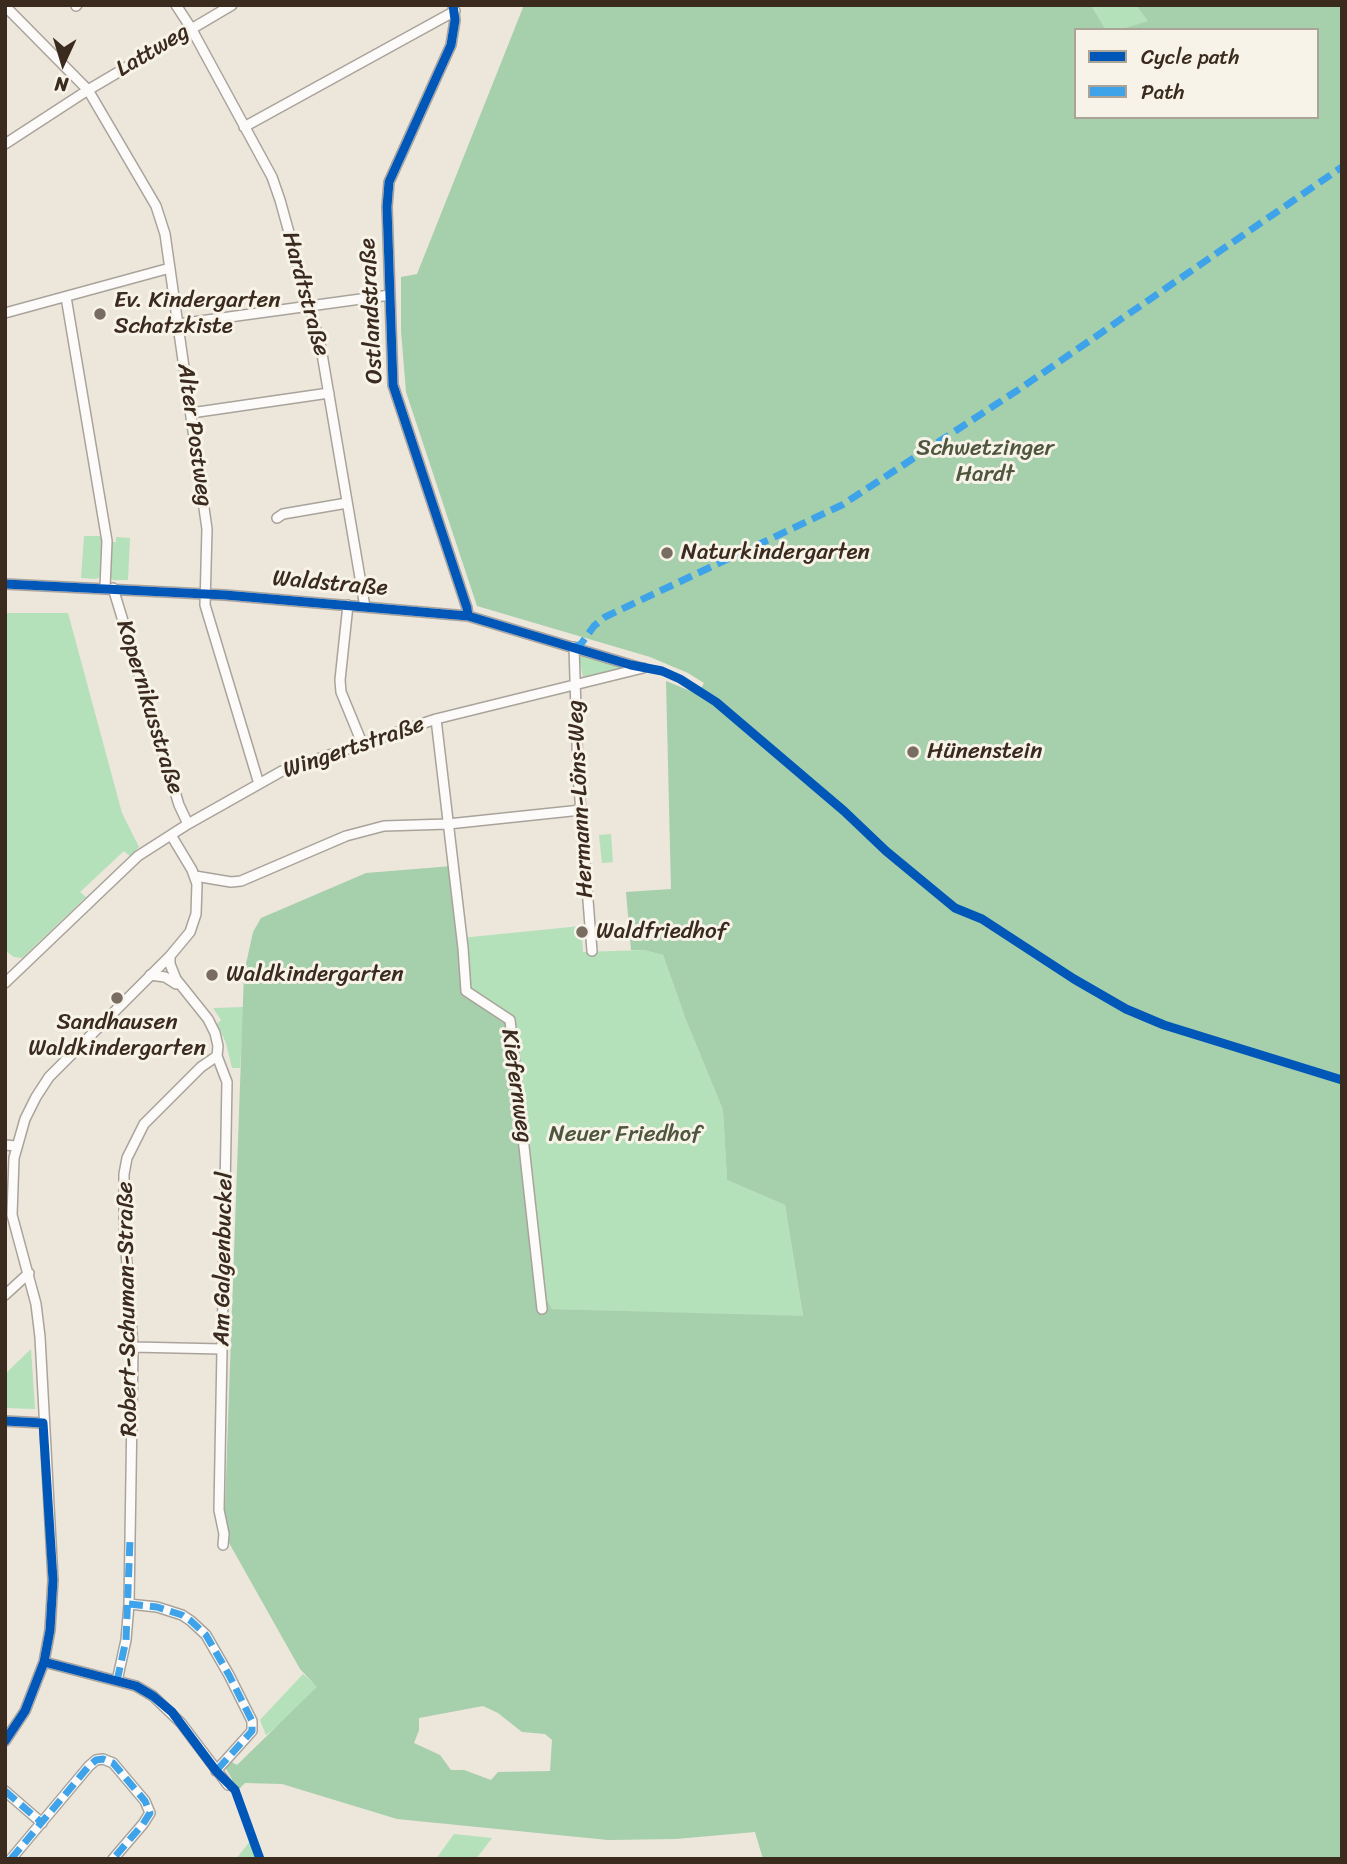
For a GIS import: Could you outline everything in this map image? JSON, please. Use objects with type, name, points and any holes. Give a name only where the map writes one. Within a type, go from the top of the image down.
[{"type":"street","name":"Hardtstraße","points":[[176,5],[272,177],[321,348],[365,607]]},
{"type":"street","name":"Lattweg","points":[[5,144],[88,90],[232,5]]},
{"type":"street","name":"Alter Postweg","points":[[5,6],[88,90],[156,206],[165,234],[207,529],[205,605],[259,784]]},
{"type":"street","points":[[244,127],[454,8]]},
{"type":"street","name":"Ostlandstraße","points":[[454,8],[450,45],[389,182],[387,197],[392,373],[396,396],[468,616]]},
{"type":"street","points":[[5,313],[170,268]]},
{"type":"street","points":[[178,324],[390,295]]},
{"type":"street","name":"Kopernikusstraße","points":[[66,297],[107,541],[109,588],[179,805],[188,824]]},
{"type":"street","points":[[191,414],[328,393]]},
{"type":"street","points":[[277,517],[347,503]]},
{"type":"street","name":"Waldstraße","points":[[5,584],[204,594],[468,616],[643,668]]},
{"type":"street","points":[[348,605],[340,680],[345,704],[362,743]]},
{"type":"street","name":"Hermann-Löns-Weg","points":[[575,647],[581,810],[592,951]]},
{"type":"street","name":"Wingertstraße","points":[[5,983],[138,856],[188,824],[282,771],[436,719],[643,668]]},
{"type":"street","name":"Kiefernweg","points":[[436,719],[466,991],[510,1020],[542,1309]]},
{"type":"street","points":[[195,876],[231,883],[241,881],[365,829],[404,824],[448,824],[581,810]]},
{"type":"street","points":[[12,1214],[9,1158],[36,1097],[50,1077],[170,956],[185,939],[193,924],[197,904],[195,876],[171,835]]},
{"type":"street","name":"Am Galgenbuckel","points":[[170,956],[172,971],[180,987],[208,1019],[215,1033],[217,1056],[227,1082],[219,1510],[224,1534],[223,1545]]},
{"type":"street","name":"Am Galgenbuckel","points":[[150,975],[165,977],[180,987]]},
{"type":"street","name":"Robert-Schuman-Straße","points":[[117,1681],[126,1640],[129,1604],[133,1347],[123,1199],[127,1158],[144,1124],[201,1067],[217,1056]]},
{"type":"street","points":[[5,1145],[16,1146]]},
{"type":"street","points":[[5,1197],[36,1304],[53,1580],[50,1630],[44,1662],[25,1711],[9,1727],[5,1741]]},
{"type":"street","points":[[5,1295],[29,1273]]},
{"type":"street","points":[[133,1347],[222,1349]]},
{"type":"street","points":[[5,1421],[43,1423]]},
{"type":"street","points":[[129,1604],[157,1607],[182,1615],[191,1621],[206,1635],[229,1675],[252,1721],[252,1731],[216,1770]]},
{"type":"street","points":[[44,1662],[136,1686],[153,1696],[172,1712],[228,1785]]},
{"type":"street","points":[[11,1859],[96,1760],[108,1760],[145,1801],[150,1813],[144,1824],[113,1859]]},
{"type":"street","points":[[5,1791],[42,1823]]},
{"type":"green space","name":"Schwetzinger Hardt","points":[[524,5],[1091,5],[1105,28],[1074,28],[1074,119],[1319,119],[1319,28],[1125,28],[1148,21],[1136,5],[1342,5],[1342,1859],[763,1859],[755,1832],[676,1839],[608,1840],[397,1819],[282,1784],[245,1783],[238,1790],[230,1783],[232,1779],[225,1767],[230,1761],[237,1765],[317,1687],[300,1669],[224,1534],[244,973],[253,932],[261,918],[366,873],[452,866],[467,991],[511,1020],[543,1293],[552,1309],[803,1316],[785,1205],[727,1180],[723,1110],[663,955],[631,950],[626,892],[671,889],[666,681],[698,694],[704,683],[650,657],[477,606],[406,392],[401,331],[401,277],[417,274]],"holes":[[[483,1706],[498,1713],[522,1732],[545,1734],[552,1740],[550,1771],[498,1772],[491,1780],[464,1770],[451,1770],[440,1755],[414,1743],[419,1730],[419,1718]]]},
{"type":"green space","points":[[1091,5],[1136,5],[1149,21],[1125,28],[1105,28]]},
{"type":"green space","points":[[84,536],[102,536],[100,577],[96,579],[81,578]]},
{"type":"green space","points":[[116,537],[130,538],[128,580],[113,580],[109,577],[112,542],[116,542]]},
{"type":"green space","points":[[5,613],[68,613],[122,813],[139,847],[130,856],[124,851],[80,892],[86,897],[22,958],[7,952],[5,945]]},
{"type":"green space","points":[[584,654],[630,668],[583,677],[579,658]]},
{"type":"green space","points":[[611,834],[613,862],[602,863],[599,835]]},
{"type":"green space","name":"Neuer Friedhof","points":[[581,926],[583,952],[644,950],[663,955],[723,1110],[727,1180],[785,1205],[803,1317],[552,1309],[543,1293],[467,991],[461,938]]},
{"type":"green space","points":[[244,1007],[240,1068],[232,1068],[226,1043],[217,1024],[221,1020],[213,1008]]},
{"type":"green space","points":[[31,1349],[35,1409],[5,1408],[5,1374]]},
{"type":"green space","points":[[303,1674],[318,1687],[266,1735],[260,1720]]},
{"type":"green space","points":[[454,1834],[492,1838],[476,1859],[436,1859]]},
{"type":"green space","points":[[251,1840],[258,1859],[236,1859]]},
{"type":"marked path","points":[[574,647],[581,644],[594,626],[605,617],[842,505],[1021,388],[1342,167]]},
{"type":"marked path","points":[[117,1681],[126,1640],[130,1540]]},
{"type":"marked path","points":[[129,1604],[157,1607],[182,1615],[191,1621],[206,1635],[229,1675],[252,1721],[252,1731],[216,1771]]},
{"type":"marked path","points":[[11,1859],[89,1766],[96,1760],[103,1759],[113,1763],[145,1801],[150,1813],[113,1859]]},
{"type":"marked path","points":[[5,1791],[42,1823]]},
{"type":"cycle path","points":[[453,5],[455,20],[451,45],[389,182],[387,207],[393,385],[468,616]]},
{"type":"cycle path","points":[[5,584],[225,595],[468,616],[631,665],[662,671],[716,702],[955,908],[982,919],[1074,979],[1126,1009],[1164,1025],[1342,1080]]},
{"type":"cycle path","points":[[5,1421],[43,1423],[53,1580],[50,1630],[44,1662],[25,1711],[5,1741]]},
{"type":"cycle path","points":[[44,1662],[136,1686],[172,1712],[216,1771],[235,1790],[260,1859]]},
{"type":"place","name":"Ev. Kindergarten Schatzkiste","points":[[100,314]]},
{"type":"place","name":"Naturkindergarten","points":[[667,553]]},
{"type":"place","name":"Hünenstein","points":[[913,752]]},
{"type":"place","name":"Waldfriedhof","points":[[582,932]]},
{"type":"place","name":"Waldkindergarten","points":[[212,975]]},
{"type":"place","name":"Sandhausen Waldkindergarten","points":[[117,998]]}]
